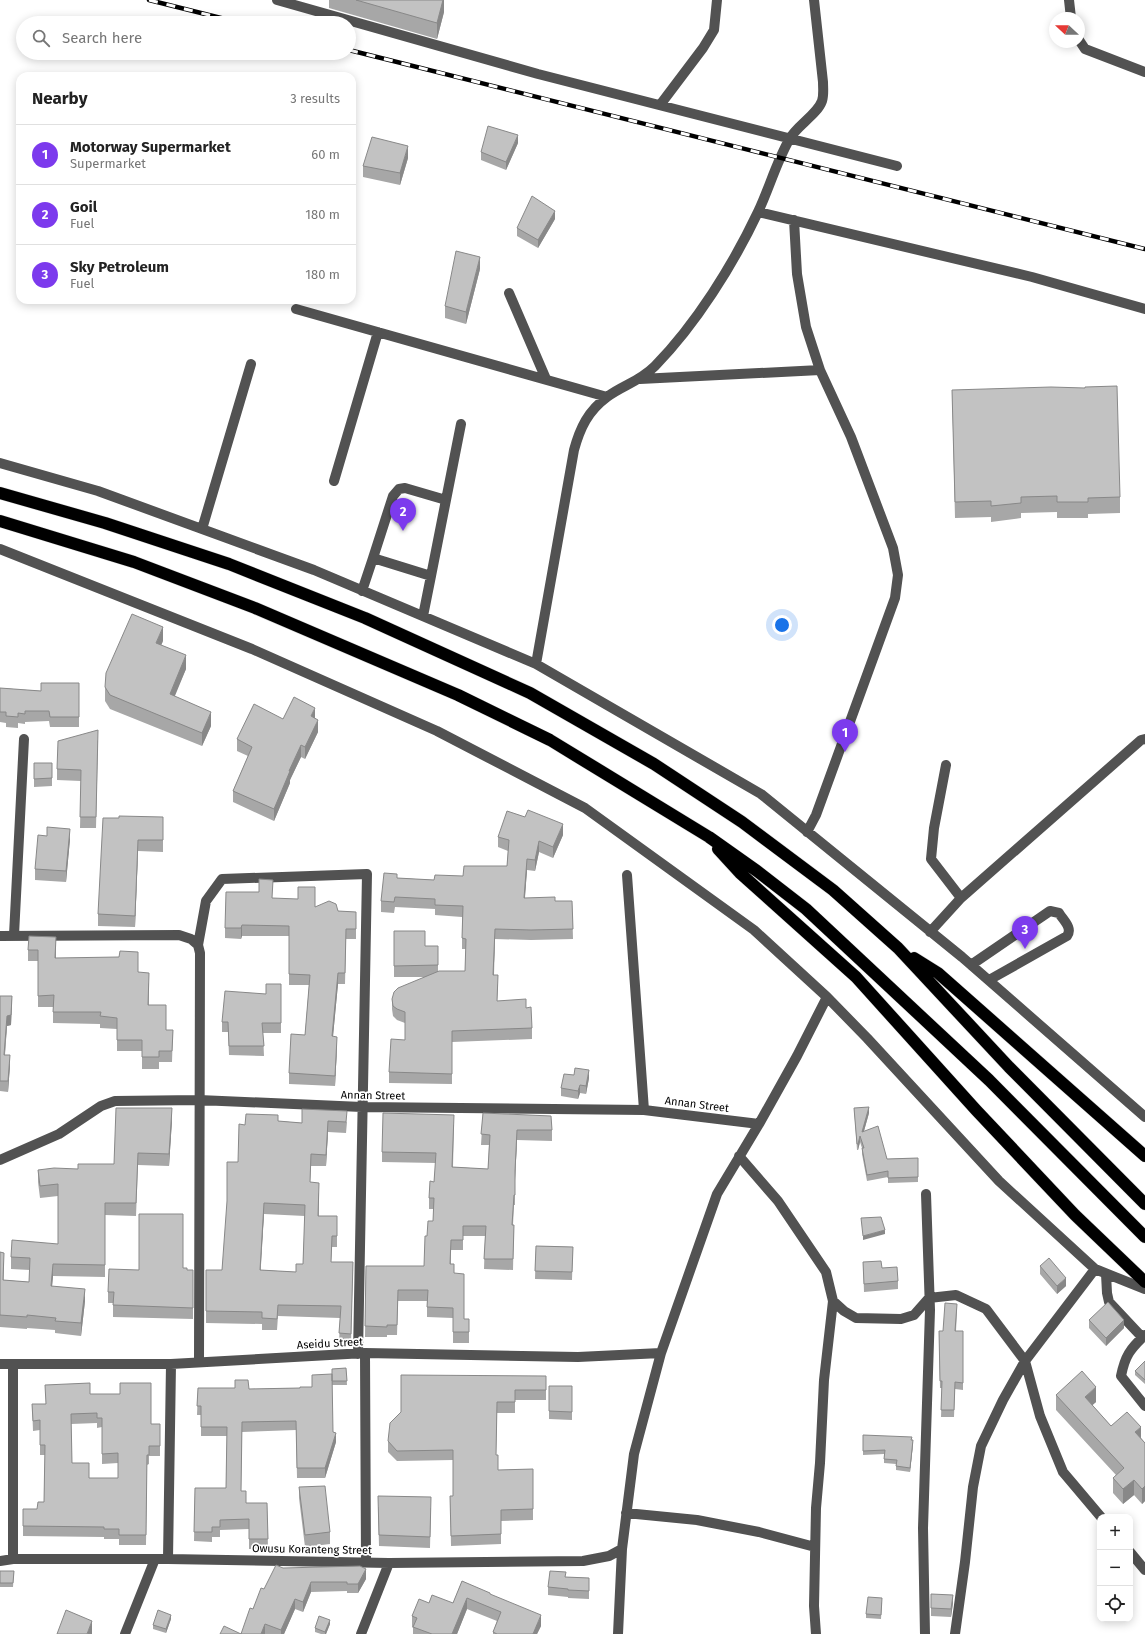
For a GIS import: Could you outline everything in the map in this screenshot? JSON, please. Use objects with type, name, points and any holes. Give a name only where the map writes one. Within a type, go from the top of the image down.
[{"type":"highway","points":[[0,493],[105,522],[229,564],[365,618],[530,693],[654,764],[742,822],[833,890],[898,948],[1010,1067],[1145,1204]]},
{"type":"highway","points":[[0,521],[134,562],[255,608],[458,695],[550,740],[709,837],[757,871],[806,909],[988,1080],[1145,1237]]},
{"type":"highway","points":[[709,837],[724,857],[740,873],[856,977],[971,1104],[1075,1215],[1145,1282]]},
{"type":"highway","points":[[898,948],[938,973],[1145,1156]]},
{"type":"street","points":[[277,0],[333,16]]},
{"type":"street","points":[[660,105],[703,48],[714,30],[717,0]]},
{"type":"street","points":[[536,664],[574,450],[580,429],[593,409],[607,397],[640,380],[655,366],[693,320],[735,257],[758,212],[790,138],[822,102],[824,94],[814,0]]},
{"type":"street","points":[[1069,0],[1070,12]]},
{"type":"street","points":[[356,22],[530,72],[896,166]]},
{"type":"street","points":[[1084,48],[1145,72]]},
{"type":"street","points":[[758,212],[1032,277],[1145,309]]},
{"type":"street","points":[[794,220],[796,274],[804,320],[820,370],[851,437],[893,548],[898,575],[895,598],[816,815],[808,832]]},
{"type":"street","points":[[509,293],[546,379]]},
{"type":"street","points":[[296,309],[607,397]]},
{"type":"street","points":[[334,481],[378,332]]},
{"type":"street","points":[[202,529],[251,364]]},
{"type":"street","points":[[640,380],[820,370]]},
{"type":"street","points":[[423,616],[461,424]]},
{"type":"street","points":[[0,462],[98,491],[314,570],[536,664],[761,794],[989,980],[1145,1117]]},
{"type":"street","points":[[362,590],[393,496],[399,489],[405,488],[446,500]]},
{"type":"street","points":[[0,550],[252,649],[437,731],[585,808],[754,930],[827,997],[999,1180],[1095,1270],[1145,1288]]},
{"type":"street","points":[[373,558],[431,576]]},
{"type":"street","points":[[14,935],[24,739]]},
{"type":"street","points":[[930,932],[961,898],[1141,740],[1145,739]]},
{"type":"street","points":[[946,765],[934,828],[931,859],[961,898]]},
{"type":"street","points":[[199,1362],[200,953],[198,945],[206,901],[222,879],[367,874],[362,1107],[362,1353],[366,1562]]},
{"type":"street","points":[[627,875],[644,1110]]},
{"type":"street","points":[[971,965],[1050,911],[1055,910],[1059,913],[1070,929],[1067,936],[989,980]]},
{"type":"street","points":[[0,936],[180,935],[191,939],[198,945]]},
{"type":"street","points":[[618,1634],[622,1549],[634,1454],[661,1354],[717,1194],[759,1124],[797,1056],[827,997]]},
{"type":"street","name":"Annan Street","points":[[0,1160],[59,1134],[101,1106],[115,1101],[199,1100],[362,1107],[644,1110],[759,1124]]},
{"type":"street","points":[[739,1156],[778,1201],[826,1272],[833,1301],[824,1380],[815,1547],[814,1606],[816,1634]]},
{"type":"street","points":[[925,1634],[923,1528],[929,1298],[926,1194]]},
{"type":"street","points":[[955,1634],[973,1487],[981,1446],[1003,1400],[1025,1361],[1095,1270]]},
{"type":"street","points":[[1106,1274],[1109,1302],[1144,1336],[1130,1350],[1124,1363],[1121,1376],[1145,1406]]},
{"type":"street","points":[[833,1301],[844,1311],[856,1318],[900,1319],[914,1315],[929,1298],[956,1295],[986,1309],[1025,1361],[1040,1416],[1063,1472],[1098,1514]]},
{"type":"street","name":"Aseidu Street","points":[[0,1364],[171,1364],[362,1353],[578,1357],[661,1354]]},
{"type":"street","points":[[13,1364],[13,1559]]},
{"type":"street","points":[[168,1558],[171,1364]]},
{"type":"street","points":[[626,1513],[697,1520],[759,1532],[815,1547]]},
{"type":"street","name":"Owusu Koranteng Street","points":[[0,1561],[13,1559],[168,1558],[389,1563],[583,1561],[609,1556],[622,1549]]},
{"type":"street","points":[[1133,1556],[1145,1570]]},
{"type":"street","points":[[125,1634],[155,1559]]},
{"type":"street","points":[[361,1634],[389,1563]]},
{"type":"building","points":[[356,0],[443,0],[437,23]]},
{"type":"building","points":[[488,126],[518,135],[506,162],[481,152]]},
{"type":"building","points":[[372,137],[408,146],[400,173],[363,166]]},
{"type":"building","points":[[532,196],[555,211],[538,240],[517,228]]},
{"type":"building","points":[[456,251],[480,257],[466,312],[445,306]]},
{"type":"building","points":[[1117,386],[1120,497],[1088,498],[1088,502],[1057,502],[1057,496],[1021,497],[1021,503],[991,506],[991,501],[955,502],[952,390],[1051,387],[1085,388]]},
{"type":"building","points":[[132,614],[163,627],[156,643],[186,655],[170,694],[211,712],[202,733],[110,695],[105,687],[106,673]]},
{"type":"building","points":[[41,683],[79,683],[79,717],[50,717],[49,711],[25,711],[25,714],[18,713],[18,717],[6,716],[6,712],[0,712],[0,688],[41,691]]},
{"type":"building","points":[[294,697],[315,708],[311,716],[318,720],[305,747],[301,745],[274,809],[233,791],[252,747],[237,739],[254,704],[283,719]]},
{"type":"building","points":[[98,730],[96,817],[80,817],[81,770],[57,769],[58,741]]},
{"type":"building","points":[[34,763],[52,763],[52,778],[34,779]]},
{"type":"building","points":[[528,810],[563,824],[553,847],[539,841],[535,860],[527,859],[524,898],[555,897],[555,901],[572,901],[573,929],[495,929],[493,975],[498,975],[497,1001],[526,999],[526,1008],[531,1007],[532,1028],[452,1031],[452,1074],[389,1072],[391,1039],[405,1040],[405,1012],[393,1006],[392,999],[394,992],[398,988],[439,971],[465,971],[466,939],[462,938],[463,906],[435,905],[435,899],[395,897],[394,902],[381,901],[384,873],[397,874],[397,878],[434,880],[435,875],[463,876],[464,866],[507,866],[509,840],[498,837],[507,811],[525,817]]},
{"type":"building","points":[[119,816],[163,817],[163,840],[138,840],[135,916],[98,914],[103,818],[119,818]]},
{"type":"building","points":[[47,827],[70,829],[66,871],[35,869],[38,835],[47,836]]},
{"type":"building","points":[[259,879],[273,880],[272,898],[298,899],[298,887],[315,887],[315,907],[329,901],[336,904],[338,911],[356,912],[356,929],[346,929],[345,973],[338,973],[332,1036],[337,1037],[335,1076],[289,1073],[291,1034],[305,1035],[310,975],[289,974],[289,926],[242,925],[241,928],[225,928],[226,892],[259,892]]},
{"type":"building","points":[[394,931],[425,931],[425,946],[438,946],[438,965],[394,966]]},
{"type":"building","points":[[29,936],[56,937],[55,958],[119,957],[120,951],[138,952],[138,972],[149,973],[148,1005],[166,1005],[166,1030],[173,1030],[172,1051],[159,1051],[159,1057],[142,1057],[142,1040],[117,1040],[117,1018],[100,1016],[101,1012],[53,1012],[54,995],[38,996],[38,950],[28,950]]},
{"type":"building","points":[[266,984],[281,984],[281,1023],[262,1023],[264,1046],[229,1046],[228,1022],[222,1022],[225,991],[266,994]]},
{"type":"building","points":[[0,996],[12,996],[11,1015],[7,1016],[4,1055],[10,1055],[8,1081],[0,1081]]},
{"type":"building","points":[[575,1068],[589,1070],[586,1086],[580,1085],[578,1091],[561,1088],[564,1074],[574,1075]]},
{"type":"building","points":[[869,1107],[862,1132],[878,1126],[887,1159],[918,1158],[918,1177],[888,1178],[888,1171],[867,1175],[862,1148],[864,1148],[860,1136],[857,1144],[854,1108]]},
{"type":"building","points":[[116,1108],[172,1108],[169,1154],[138,1153],[136,1203],[105,1203],[105,1265],[53,1264],[51,1286],[85,1289],[81,1323],[55,1321],[56,1318],[27,1315],[27,1317],[0,1315],[0,1252],[4,1253],[3,1280],[29,1282],[30,1258],[11,1257],[12,1240],[58,1244],[58,1184],[40,1186],[38,1170],[54,1168],[78,1169],[78,1164],[114,1164]]},
{"type":"building","points":[[302,1109],[347,1111],[346,1122],[328,1121],[326,1155],[311,1154],[310,1182],[319,1183],[318,1216],[337,1216],[337,1236],[332,1236],[331,1262],[353,1262],[351,1334],[339,1333],[341,1306],[278,1305],[277,1319],[262,1318],[262,1312],[206,1311],[206,1270],[222,1270],[227,1201],[227,1162],[238,1162],[239,1124],[245,1125],[246,1114],[278,1115],[278,1121],[302,1123]],"holes":[[[264,1203],[305,1205],[303,1264],[296,1264],[296,1272],[260,1270]]]},
{"type":"building","points":[[383,1113],[454,1115],[452,1167],[488,1169],[490,1135],[481,1134],[483,1113],[551,1116],[552,1130],[517,1130],[515,1195],[512,1225],[514,1225],[513,1259],[484,1259],[486,1226],[463,1226],[463,1240],[451,1240],[450,1264],[454,1264],[454,1273],[464,1274],[464,1319],[469,1319],[469,1332],[453,1332],[453,1308],[427,1307],[428,1290],[398,1290],[397,1325],[387,1325],[387,1327],[365,1326],[366,1266],[424,1266],[425,1236],[427,1236],[428,1221],[433,1221],[434,1198],[429,1198],[430,1181],[434,1182],[436,1153],[382,1152]]},
{"type":"building","points":[[139,1214],[183,1214],[183,1268],[193,1270],[193,1308],[113,1305],[114,1292],[108,1292],[109,1269],[139,1270]]},
{"type":"building","points":[[881,1217],[885,1230],[863,1236],[861,1218]]},
{"type":"building","points":[[536,1246],[573,1247],[572,1272],[535,1271]]},
{"type":"building","points":[[1049,1258],[1066,1278],[1057,1286],[1040,1266]]},
{"type":"building","points":[[881,1261],[882,1268],[897,1267],[898,1281],[864,1284],[863,1262]]},
{"type":"building","points":[[1108,1302],[1124,1320],[1106,1338],[1089,1320]]},
{"type":"building","points":[[945,1303],[957,1304],[955,1331],[963,1331],[963,1383],[955,1382],[954,1410],[941,1410],[942,1381],[940,1381],[939,1331],[943,1331]]},
{"type":"building","points":[[1145,1361],[1145,1380],[1135,1371]]},
{"type":"building","points":[[346,1368],[347,1381],[332,1381],[332,1369]]},
{"type":"building","points":[[1082,1371],[1096,1387],[1085,1397],[1111,1426],[1127,1412],[1141,1427],[1135,1432],[1145,1443],[1145,1486],[1142,1489],[1134,1480],[1123,1489],[1113,1478],[1124,1468],[1056,1395]]},
{"type":"building","points":[[332,1374],[333,1432],[336,1433],[325,1468],[297,1468],[296,1421],[242,1422],[241,1491],[246,1491],[246,1503],[267,1503],[268,1539],[249,1539],[249,1519],[220,1520],[220,1527],[212,1527],[212,1532],[194,1532],[195,1488],[226,1488],[227,1427],[201,1427],[201,1406],[197,1406],[198,1388],[235,1388],[235,1380],[248,1380],[249,1389],[312,1387],[312,1375]]},
{"type":"building","points":[[401,1375],[546,1376],[546,1390],[515,1390],[515,1402],[497,1402],[496,1455],[498,1455],[498,1470],[533,1469],[533,1509],[501,1510],[501,1534],[451,1536],[450,1496],[453,1496],[453,1450],[397,1451],[388,1441],[390,1423],[401,1412]]},
{"type":"building","points":[[90,1383],[90,1394],[120,1394],[120,1383],[151,1383],[151,1424],[160,1424],[160,1446],[149,1446],[149,1455],[147,1455],[146,1535],[119,1535],[119,1529],[104,1529],[104,1527],[23,1526],[23,1509],[37,1509],[38,1502],[44,1502],[45,1445],[40,1445],[40,1420],[33,1421],[32,1404],[46,1404],[45,1385]],"holes":[[[97,1413],[97,1418],[102,1418],[102,1454],[118,1453],[118,1478],[89,1478],[89,1463],[72,1463],[71,1414]]]},
{"type":"building","points":[[549,1386],[572,1386],[572,1412],[549,1411]]},
{"type":"building","points":[[863,1435],[912,1437],[910,1468],[896,1466],[897,1460],[884,1459],[885,1450],[863,1451]]},
{"type":"building","points":[[325,1486],[330,1532],[305,1535],[299,1487]]},
{"type":"building","points":[[378,1496],[431,1497],[430,1537],[379,1535]]},
{"type":"building","points":[[276,1565],[283,1568],[360,1566],[366,1569],[358,1584],[347,1584],[347,1582],[311,1582],[303,1602],[295,1599],[281,1630],[265,1624],[261,1634],[241,1634],[250,1608],[253,1609],[261,1588],[264,1589]]},
{"type":"building","points":[[0,1571],[14,1571],[13,1583],[0,1583]]},
{"type":"building","points":[[550,1571],[566,1572],[565,1577],[589,1578],[589,1591],[548,1587]]},
{"type":"building","points":[[462,1581],[541,1615],[533,1634],[497,1634],[493,1632],[501,1612],[467,1598],[452,1634],[432,1634],[413,1627],[417,1618],[412,1616],[419,1599],[429,1603],[432,1595],[453,1603]]},
{"type":"building","points":[[931,1594],[953,1595],[951,1609],[931,1608]]},
{"type":"building","points":[[868,1597],[882,1598],[881,1615],[866,1614]]},
{"type":"building","points":[[66,1610],[92,1621],[87,1634],[57,1634]]},
{"type":"building","points":[[158,1610],[171,1615],[166,1629],[153,1625]]},
{"type":"building","points":[[319,1616],[330,1620],[325,1632],[315,1628]]},
{"type":"building","points":[[224,1626],[241,1634],[220,1634]]},
{"type":"railway","points":[[149,0],[213,16]]},
{"type":"railway","points":[[356,52],[1145,249]]},
{"type":"place","name":"Goil","points":[[403,531]]},
{"type":"place","name":"Motorway Supermarket","points":[[845,752]]},
{"type":"place","name":"Sky Petroleum","points":[[1025,949]]}]
